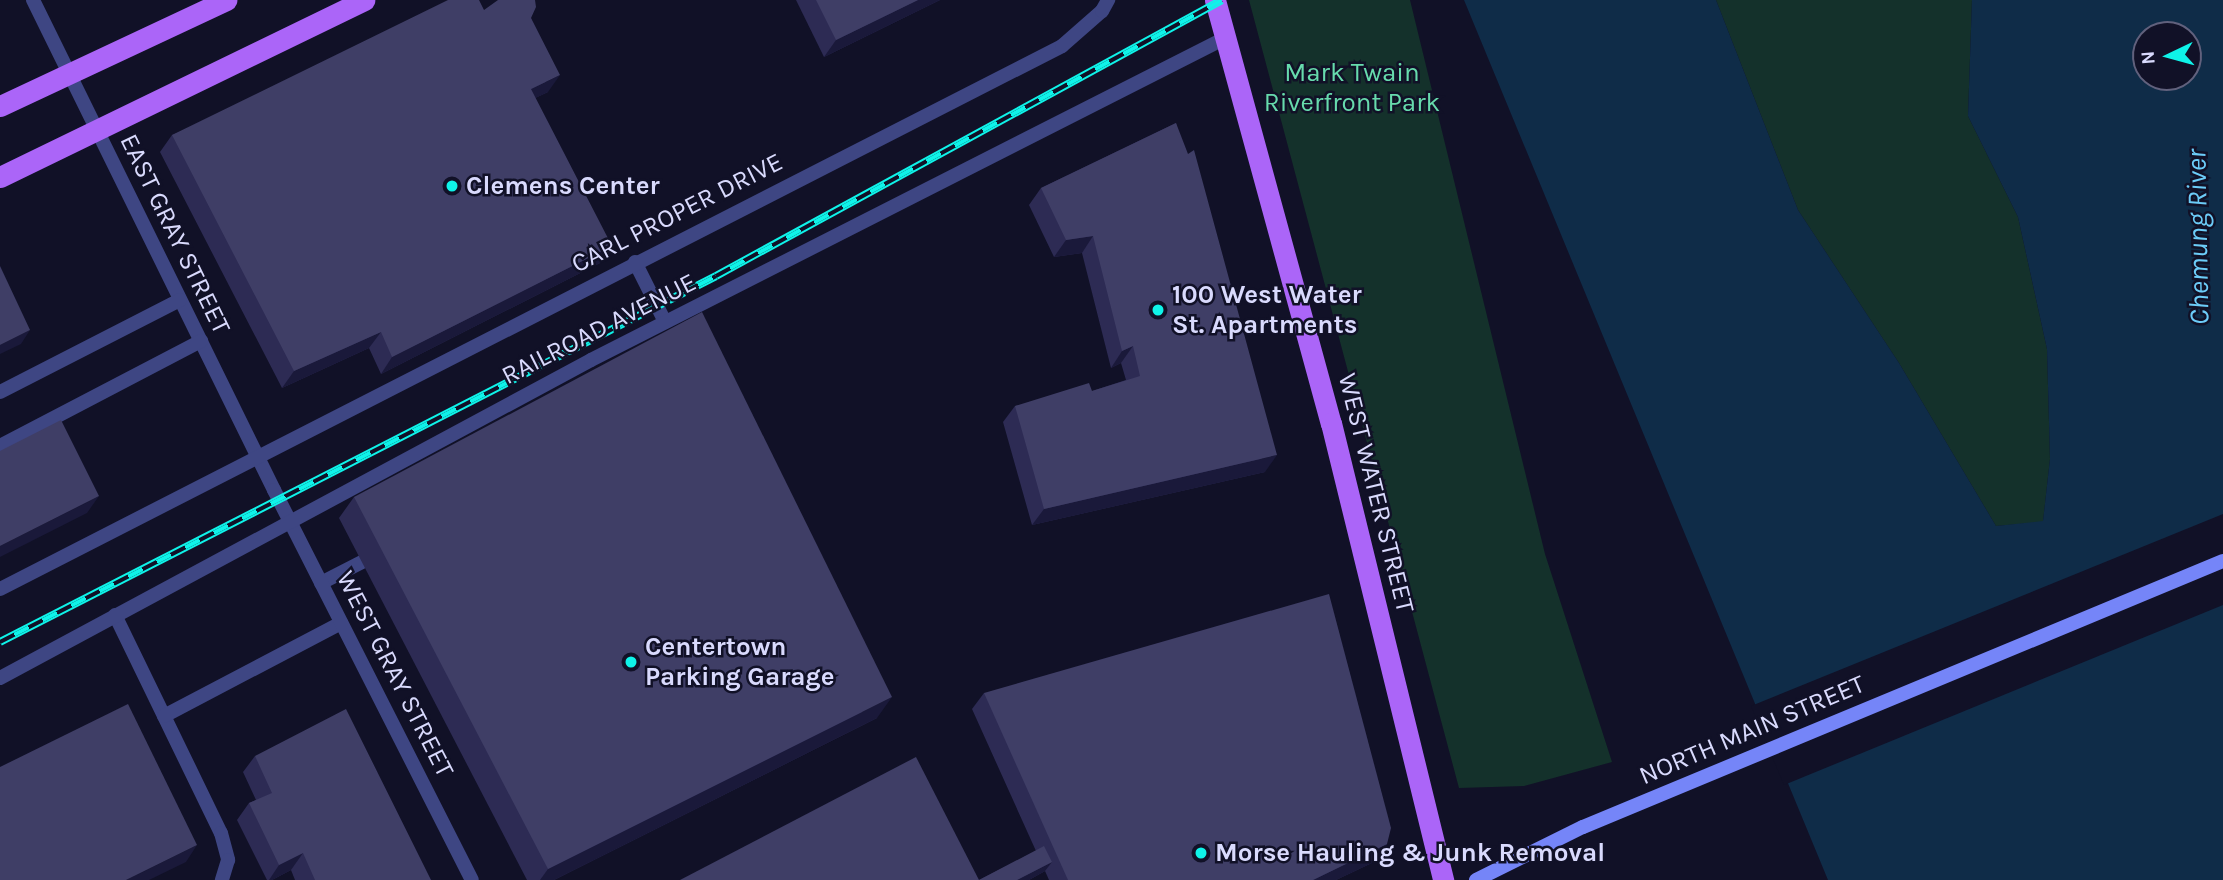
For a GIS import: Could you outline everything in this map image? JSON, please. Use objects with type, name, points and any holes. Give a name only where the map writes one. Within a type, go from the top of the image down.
[{"type":"main road","points":[[0,106],[226,0]]},
{"type":"main road","points":[[0,177],[364,0]]},
{"type":"main road","name":"WEST WATER STREET","points":[[1215,0],[1331,423],[1443,880]]},
{"type":"main road","name":"NORTH MAIN STREET","points":[[1476,880],[1583,827],[2223,561]]},
{"type":"street","name":"EAST GRAY STREET","points":[[33,0],[274,490]]},
{"type":"street","name":"CARL PROPER DRIVE","points":[[257,455],[1062,46],[1101,4]]},
{"type":"street","name":"RAILROAD AVENUE","points":[[0,678],[289,520],[665,322],[1227,37]]},
{"type":"street","points":[[635,262],[665,322]]},
{"type":"street","points":[[0,392],[180,300]]},
{"type":"street","points":[[0,446],[201,341]]},
{"type":"street","points":[[0,589],[257,455]]},
{"type":"street","name":"WEST GRAY STREET","points":[[274,490],[472,880]]},
{"type":"street","points":[[321,583],[362,562]]},
{"type":"street","points":[[115,615],[221,833],[228,860],[222,880]]},
{"type":"street","points":[[164,716],[341,623]]},
{"type":"green space","name":"Mark Twain Riverfront Park","points":[[1249,0],[1410,0],[1545,554],[1612,762],[1524,786],[1459,788]]},
{"type":"green space","points":[[1716,0],[1972,0],[1968,116],[2018,217],[2047,349],[2050,459],[2043,522],[1996,526],[1899,363],[1798,210]]},
{"type":"water","name":"Chemung River","points":[[1464,0],[1716,0],[1798,210],[1899,363],[1996,526],[2043,521],[2050,459],[2047,349],[2018,217],[1968,116],[1972,0],[2223,0],[2223,880],[1828,880]]},
{"type":"pier","points":[[2223,514],[2223,605],[1784,785],[1751,706]]},
{"type":"building","points":[[448,0],[479,0],[484,10],[498,0],[535,0],[536,7],[531,18],[560,75],[531,89],[612,246],[392,357],[381,332],[294,371],[172,135]]},
{"type":"building","points":[[816,0],[918,0],[836,40]]},
{"type":"building","name":"100 West Water St. Apartments","points":[[1176,123],[1188,154],[1194,150],[1277,455],[1044,509],[1015,406],[1089,383],[1092,391],[1140,376],[1133,346],[1122,351],[1093,236],[1066,240],[1041,188]]},
{"type":"building","points":[[0,266],[30,330],[0,345]]},
{"type":"building","name":"Centertown Parking Garage","points":[[702,312],[892,697],[548,869],[354,497]]},
{"type":"building","points":[[61,420],[99,496],[0,546],[0,451]]},
{"type":"building","points":[[1329,594],[1391,828],[1387,844],[1313,880],[1068,880],[984,693]]},
{"type":"building","points":[[128,704],[197,845],[126,880],[0,880],[0,767]]},
{"type":"building","points":[[346,709],[431,880],[315,880],[303,853],[279,865],[249,803],[272,793],[255,756]]},
{"type":"building","points":[[916,757],[979,880],[680,880]]},
{"type":"building","points":[[1044,846],[1052,862],[1017,880],[979,880]]},
{"type":"railway","points":[[0,642],[716,276],[1222,0]]},
{"type":"place","name":"Clemens Center","points":[[452,186]]},
{"type":"place","name":"100 West Water St. Apartments","points":[[1158,310]]},
{"type":"place","name":"Centertown Parking Garage","points":[[631,662]]},
{"type":"place","name":"Morse Hauling & Junk Removal","points":[[1201,853]]}]
